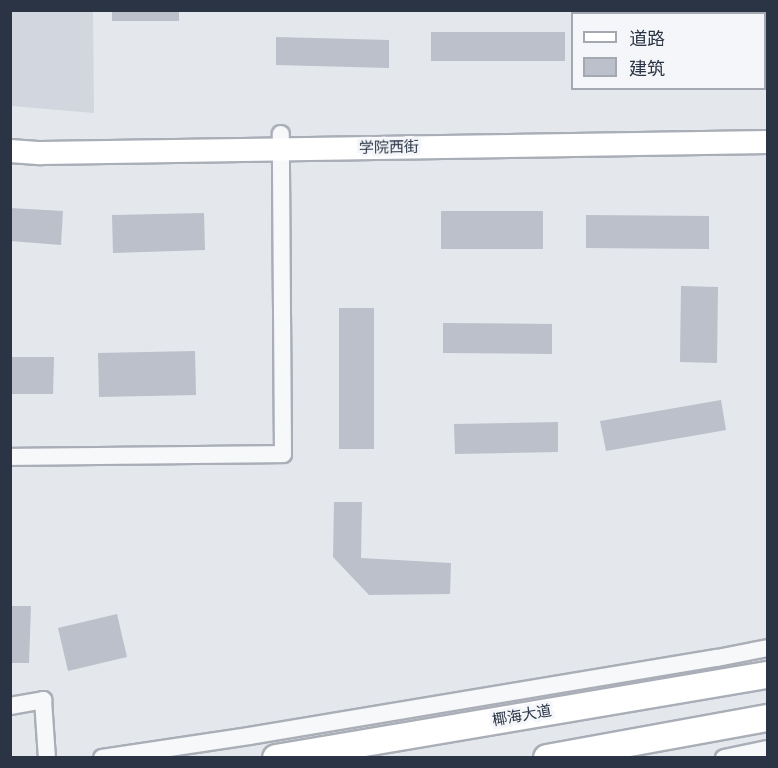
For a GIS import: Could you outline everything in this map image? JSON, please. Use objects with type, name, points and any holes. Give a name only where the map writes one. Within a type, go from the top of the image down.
[{"type":"highway","name":"椰海大道","points":[[276,758],[768,675]]},
{"type":"highway","points":[[548,758],[621,751],[768,718]]},
{"type":"main road","name":"学院西街","points":[[10,151],[768,127]]},
{"type":"main road","name":"学院西街","points":[[10,136],[281,142],[768,142]]},
{"type":"street","points":[[10,457],[283,454],[281,142]]},
{"type":"street","points":[[102,758],[296,728],[768,648]]},
{"type":"street","points":[[10,706],[43,700],[47,758]]},
{"type":"street","points":[[724,758],[768,749]]},
{"type":"shaded area","points":[[10,11],[93,11],[94,113],[11,106]]},
{"type":"building","points":[[112,10],[179,10],[179,21],[112,21]]},
{"type":"building","points":[[431,32],[565,32],[565,61],[431,61]]},
{"type":"building","points":[[276,37],[389,40],[389,68],[276,65]]},
{"type":"building","points":[[10,208],[63,211],[61,245],[10,241]]},
{"type":"building","points":[[441,211],[543,211],[543,249],[441,249]]},
{"type":"building","points":[[204,213],[205,250],[113,253],[112,215]]},
{"type":"building","points":[[586,215],[709,216],[709,249],[586,248]]},
{"type":"building","points":[[681,286],[718,287],[717,363],[680,362]]},
{"type":"building","points":[[339,308],[374,308],[374,449],[339,449]]},
{"type":"building","points":[[443,323],[552,324],[552,354],[443,353]]},
{"type":"building","points":[[195,351],[196,395],[99,397],[98,353]]},
{"type":"building","points":[[10,357],[54,357],[53,394],[10,394]]},
{"type":"building","points":[[721,400],[726,430],[606,451],[600,421]]},
{"type":"building","points":[[558,422],[558,452],[455,454],[454,424]]},
{"type":"building","points":[[334,502],[362,502],[361,558],[451,563],[450,594],[369,595],[333,557]]},
{"type":"building","points":[[10,606],[31,606],[29,663],[10,663]]},
{"type":"building","points":[[117,614],[127,657],[68,671],[58,628]]}]
